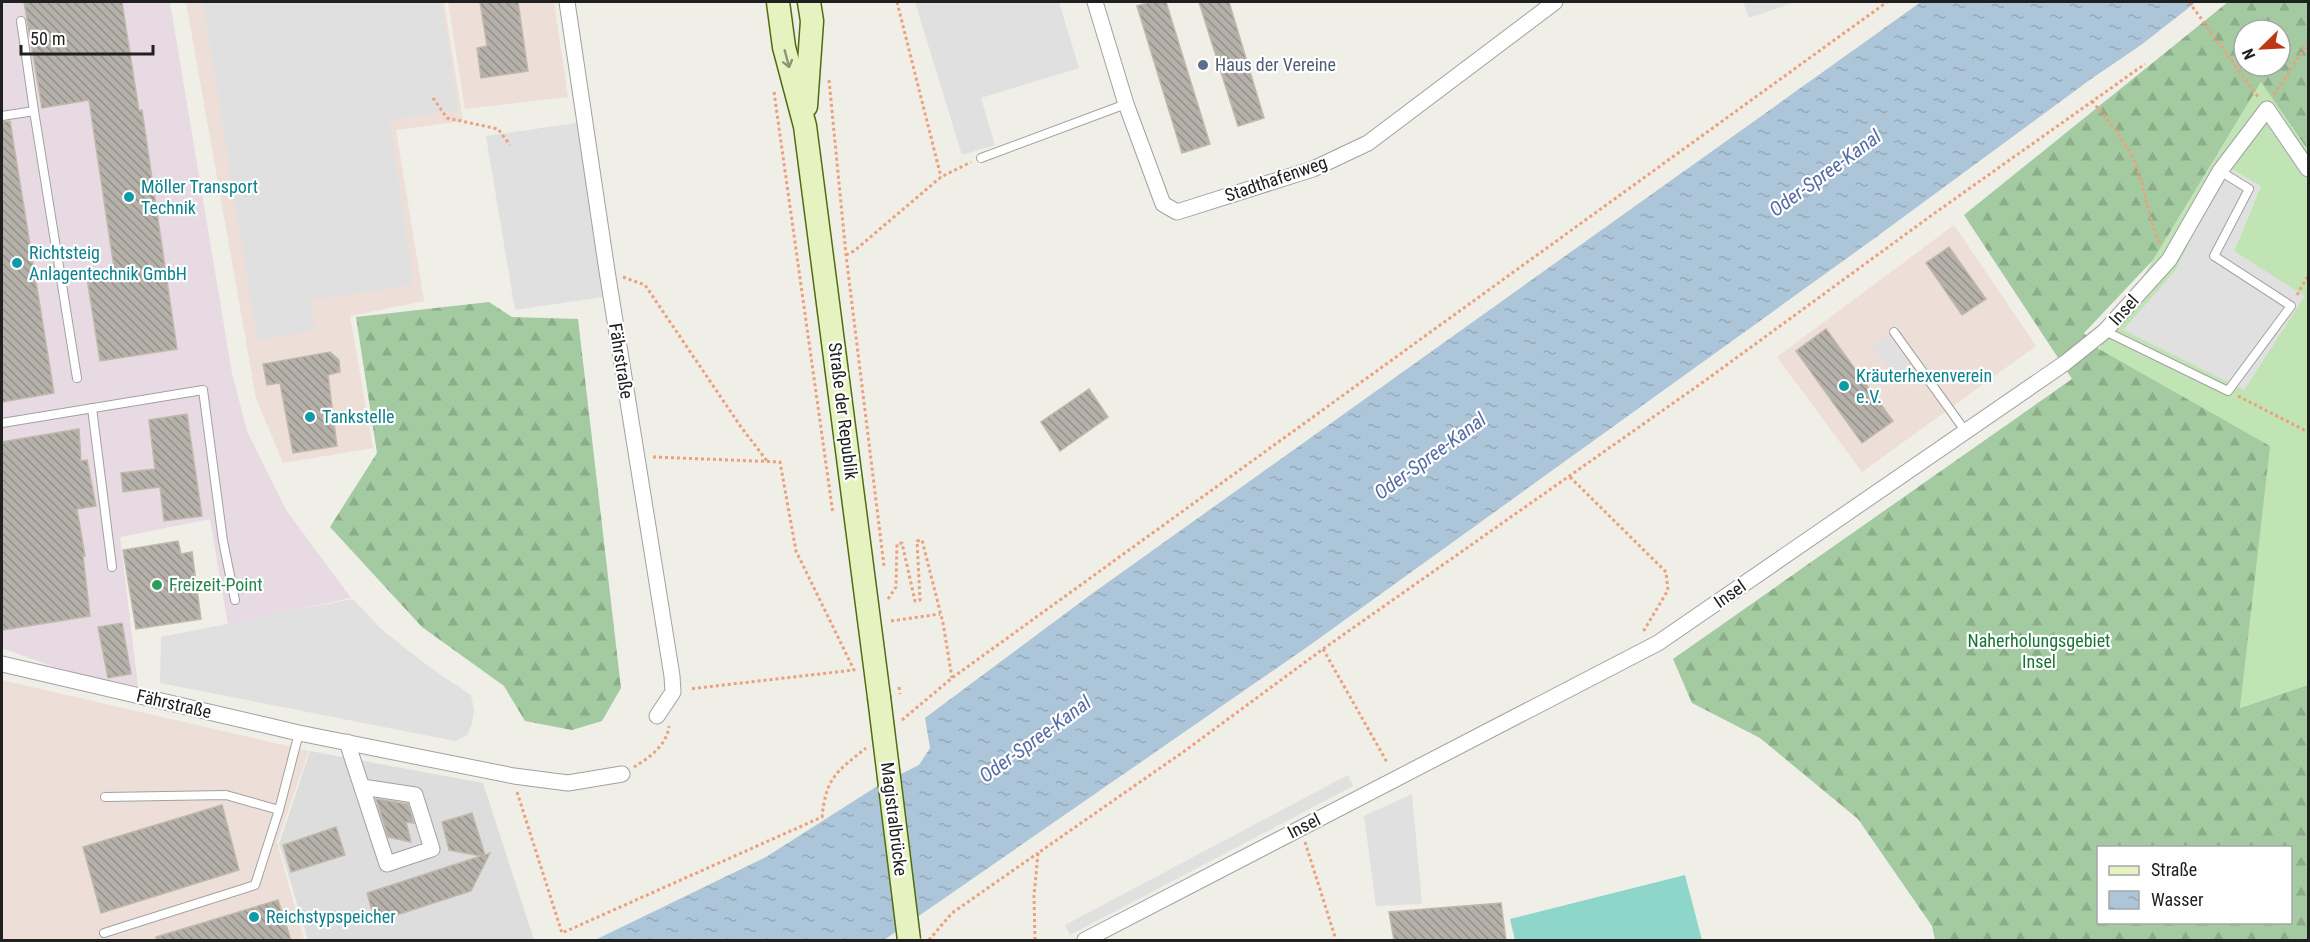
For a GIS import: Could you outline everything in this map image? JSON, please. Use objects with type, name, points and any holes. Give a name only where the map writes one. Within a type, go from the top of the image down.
[{"type":"main road","name":"Straße der Republik","points":[[778,2],[784,47],[805,126],[879,697]]},
{"type":"main road","name":"Straße der Republik","points":[[805,126],[812,21],[809,2]]},
{"type":"main road","name":"Magistralbrücke","points":[[879,697],[909,940]]},
{"type":"street","name":"Fährstraße","points":[[567,2],[673,692]]},
{"type":"street","name":"Stadthafenweg","points":[[1095,2],[1126,104],[1162,204],[1176,212],[1313,169],[1368,143],[1555,2]]},
{"type":"street","points":[[2266,109],[2308,169]]},
{"type":"street","name":"Insel","points":[[1085,940],[1659,643],[2065,363],[2105,331],[2169,260],[2220,171],[2266,109]]},
{"type":"street","name":"Fährstraße","points":[[2,664],[299,733],[514,776],[567,783],[622,774]]},
{"type":"street","points":[[663,720],[673,692]]},
{"type":"street","points":[[347,742],[387,864],[432,849],[415,795],[362,787]]},
{"type":"lane","points":[[21,21],[77,378]]},
{"type":"lane","points":[[981,158],[1126,104]]},
{"type":"lane","points":[[2,116],[34,111]]},
{"type":"lane","points":[[2105,331],[2228,392],[2291,306],[2214,256],[2249,189],[2220,171]]},
{"type":"lane","points":[[1894,332],[1966,432]]},
{"type":"lane","points":[[2,423],[203,390],[223,541],[235,600]]},
{"type":"lane","points":[[92,408],[112,567]]},
{"type":"lane","points":[[104,933],[255,885],[279,810],[299,733]]},
{"type":"lane","points":[[105,797],[226,795],[279,810]]},
{"type":"path","points":[[897,2],[941,177]]},
{"type":"path","points":[[901,721],[951,678],[1887,2]]},
{"type":"path","points":[[2189,2],[2266,109],[2308,43]]},
{"type":"path","points":[[929,940],[952,913],[1186,750],[1323,649],[1570,477],[2145,64]]},
{"type":"path","points":[[829,71],[831,117],[846,255],[885,575]]},
{"type":"path","points":[[773,83],[834,520]]},
{"type":"path","points":[[433,99],[447,118],[498,129],[510,145]]},
{"type":"path","points":[[2092,101],[2119,134],[2138,170],[2153,228],[2169,260]]},
{"type":"path","points":[[846,255],[854,251],[941,177],[981,158]]},
{"type":"path","points":[[607,271],[645,285],[766,461]]},
{"type":"path","points":[[2291,306],[2308,276]]},
{"type":"path","points":[[2228,392],[2308,432]]},
{"type":"path","points":[[637,457],[780,462],[796,551],[854,670]]},
{"type":"path","points":[[1570,477],[1666,572],[1668,590],[1641,635]]},
{"type":"path","points":[[887,587],[888,599],[896,587],[897,544],[902,543],[915,601],[920,600],[917,541],[922,540],[940,614],[951,678]]},
{"type":"path","points":[[890,610],[891,621],[940,614]]},
{"type":"path","points":[[1323,649],[1397,779]]},
{"type":"path","points":[[853,658],[856,681]]},
{"type":"path","points":[[673,692],[854,670]]},
{"type":"path","points":[[622,774],[649,758],[668,735],[663,720]]},
{"type":"path","points":[[514,776],[519,801],[562,933],[822,817],[828,783],[846,764],[873,742]]},
{"type":"path","points":[[1301,828],[1336,940]]},
{"type":"path","points":[[1035,940],[1034,896],[1038,853]]},
{"type":"shaded area","points":[[2,2],[170,2],[232,373],[247,431],[286,510],[351,598],[228,625],[210,519],[120,537],[138,686],[65,671],[2,648]]},
{"type":"shaded area","points":[[186,2],[444,2],[463,121],[396,130],[424,301],[350,316],[373,448],[283,463],[256,398]]},
{"type":"shaded area","points":[[203,2],[442,2],[458,110],[390,120],[413,285],[311,300],[315,331],[257,340]]},
{"type":"shaded area","points":[[448,2],[554,2],[568,97],[465,109]]},
{"type":"shaded area","points":[[915,2],[1059,2],[1079,68],[981,98],[995,145],[962,155]]},
{"type":"shaded area","points":[[1743,2],[1795,2],[1749,18]]},
{"type":"shaded area","points":[[577,123],[603,297],[515,310],[486,136]]},
{"type":"shaded area","points":[[2232,169],[2261,186],[2234,251],[2305,296],[2244,390],[2123,330],[2176,270],[2197,227]]},
{"type":"shaded area","points":[[1954,225],[2036,346],[1862,472],[1777,357]]},
{"type":"shaded area","points":[[1888,335],[1917,374],[1901,386],[1872,346]]},
{"type":"shaded area","points":[[353,599],[381,629],[432,669],[471,695],[474,710],[472,724],[467,735],[455,741],[160,683],[161,637]]},
{"type":"shaded area","points":[[2,680],[309,751],[277,842],[304,940],[2,940]]},
{"type":"shaded area","points":[[310,751],[483,783],[534,940],[308,940],[279,844]]},
{"type":"shaded area","points":[[1348,775],[1353,786],[1070,935],[1065,925]]},
{"type":"shaded area","points":[[1412,794],[1422,904],[1376,906],[1364,816]]},
{"type":"shaded area","points":[[1685,875],[1702,940],[1515,940],[1510,919]]},
{"type":"green space","name":"Naherholungsgebiet Insel","points":[[2228,2],[2308,2],[2308,150],[2261,82],[2153,260],[2084,333],[2099,349],[2270,446],[2240,708],[2308,685],[2308,940],[1935,940],[1932,926],[1858,819],[1760,738],[1692,703],[1673,659],[2072,379],[1964,215]]},
{"type":"green space","points":[[2261,82],[2308,150],[2308,685],[2240,708],[2269,446],[2099,349]],"holes":[[[2261,186],[2234,251],[2124,330],[2176,270],[2197,227]]]},
{"type":"green space","points":[[489,302],[512,317],[578,319],[621,688],[602,721],[572,730],[525,721],[504,686],[422,627],[330,527],[377,453],[356,317]]},
{"type":"water","name":"Oder-Spree-Kanal","points":[[1921,2],[2196,2],[2141,45],[1310,645],[884,940],[595,940],[766,857],[879,785],[919,765],[930,748],[925,718],[1093,593]]},
{"type":"building","points":[[24,2],[122,2],[139,111],[142,110],[177,349],[100,361],[87,278],[115,274],[89,100],[42,108]]},
{"type":"building","points":[[480,2],[518,2],[528,71],[481,78],[477,48],[487,46]]},
{"type":"building","points":[[1150,2],[1166,2],[1210,144],[1182,153],[1137,6]]},
{"type":"building","points":[[1199,2],[1229,2],[1264,118],[1238,126]]},
{"type":"building","name":"Richtsteig Anlagentechnik GmbH","points":[[10,121],[54,393],[2,402],[2,122]]},
{"type":"building","points":[[1949,247],[1986,299],[1962,315],[1926,263]]},
{"type":"building","name":"Kräuterhexenverein e.V.","points":[[1826,329],[1893,421],[1862,443],[1796,351]]},
{"type":"building","name":"Tankstelle","points":[[330,352],[339,360],[340,372],[328,375],[337,446],[293,453],[280,383],[267,385],[263,364]]},
{"type":"building","points":[[1089,389],[1108,417],[1060,451],[1041,422]]},
{"type":"building","points":[[187,414],[202,516],[164,521],[160,487],[123,492],[121,473],[155,469],[149,420]]},
{"type":"building","points":[[79,429],[81,461],[87,460],[96,506],[77,509],[85,556],[83,556],[90,616],[2,630],[2,442]]},
{"type":"building","points":[[178,541],[181,554],[192,552],[201,619],[136,629],[123,550]]},
{"type":"building","points":[[122,623],[131,674],[108,678],[98,627]]},
{"type":"building","points":[[376,799],[408,804],[414,823],[406,822],[411,842],[388,837]]},
{"type":"building","points":[[222,805],[239,870],[101,913],[83,847]]},
{"type":"building","points":[[472,813],[485,855],[490,853],[471,891],[375,922],[367,893],[481,856],[449,850],[442,822]]},
{"type":"building","points":[[336,827],[345,855],[291,872],[283,845]]},
{"type":"building","name":"Reichstypspeicher","points":[[278,900],[291,940],[157,940],[156,937]]},
{"type":"building","points":[[1501,903],[1506,940],[1394,940],[1389,912]]},
{"type":"place","name":"Haus der Vereine","points":[[1203,65]]},
{"type":"place","name":"Möller Transport Technik","points":[[129,197]]},
{"type":"place","name":"Richtsteig Anlagentechnik GmbH","points":[[17,263]]},
{"type":"place","name":"Kräuterhexenverein e.V.","points":[[1844,386]]},
{"type":"place","name":"Tankstelle","points":[[310,417]]},
{"type":"place","name":"Freizeit-Point","points":[[157,585]]},
{"type":"place","name":"Reichstypspeicher","points":[[254,917]]}]
